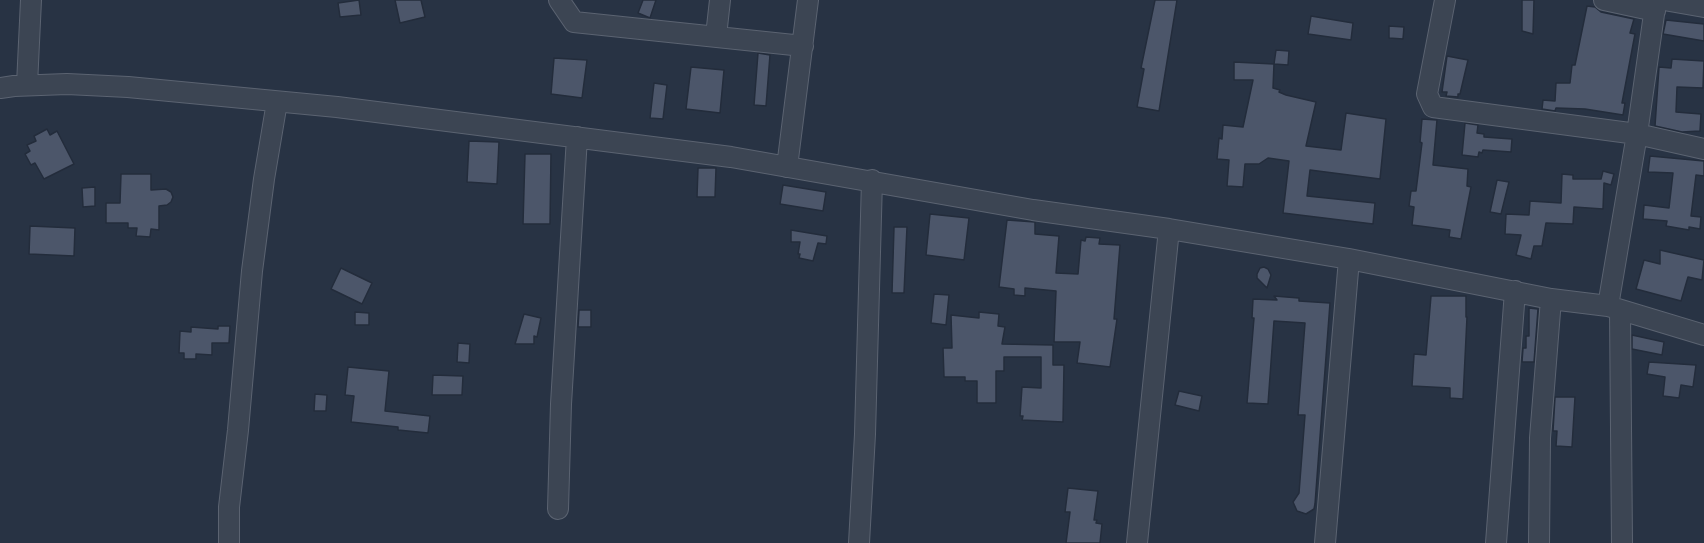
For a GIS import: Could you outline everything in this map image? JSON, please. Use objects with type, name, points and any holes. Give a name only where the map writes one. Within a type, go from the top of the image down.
[{"type":"street","points":[[27,85],[31,0]]},
{"type":"street","points":[[559,0],[574,22],[803,46]]},
{"type":"street","points":[[716,36],[720,0]]},
{"type":"street","points":[[787,167],[808,0]]},
{"type":"street","points":[[1445,0],[1427,94],[1433,108],[1637,135],[1704,149]]},
{"type":"street","points":[[1604,0],[1704,7]]},
{"type":"street","points":[[1622,543],[1614,308],[1637,135],[1658,4]]},
{"type":"street","points":[[0,88],[67,84],[128,87],[577,137],[787,167],[872,180],[1033,210],[1349,258],[1551,299],[1614,308],[1704,335]]},
{"type":"street","points":[[229,543],[229,507],[252,271],[277,102]]},
{"type":"street","points":[[558,509],[561,404],[577,137]]},
{"type":"street","points":[[859,543],[872,180]]},
{"type":"street","points":[[1137,543],[1169,229]]},
{"type":"street","points":[[1325,543],[1349,258]]},
{"type":"street","points":[[1496,543],[1515,291]]},
{"type":"street","points":[[1539,543],[1540,438],[1551,299]]},
{"type":"building","points":[[359,0],[361,15],[340,17],[338,3]]},
{"type":"building","points":[[395,0],[421,0],[425,17],[400,23]]},
{"type":"building","points":[[643,0],[656,0],[650,18],[638,13]]},
{"type":"building","points":[[1155,0],[1177,0],[1159,111],[1137,107],[1144,69],[1141,68]]},
{"type":"building","points":[[1522,0],[1534,0],[1533,34],[1522,31]]},
{"type":"building","points":[[1587,6],[1595,7],[1601,12],[1634,19],[1630,33],[1635,34],[1622,103],[1625,103],[1623,115],[1585,109],[1556,108],[1555,111],[1542,109],[1543,100],[1555,101],[1556,83],[1570,83],[1572,65],[1575,65]]},
{"type":"building","points":[[1311,16],[1353,23],[1351,40],[1308,34]]},
{"type":"building","points":[[1666,20],[1704,24],[1704,41],[1663,34]]},
{"type":"building","points":[[1389,26],[1404,27],[1403,39],[1389,38]]},
{"type":"building","points":[[1276,50],[1289,51],[1288,65],[1274,64]]},
{"type":"building","points":[[758,53],[770,55],[766,106],[754,105]]},
{"type":"building","points":[[1447,56],[1468,60],[1458,97],[1446,96],[1447,92],[1442,92]]},
{"type":"building","points":[[554,58],[587,60],[582,98],[551,94]]},
{"type":"building","points":[[1672,59],[1704,61],[1703,88],[1677,87],[1676,112],[1701,114],[1700,131],[1682,132],[1655,126],[1659,67],[1671,68]]},
{"type":"building","points":[[1234,62],[1274,64],[1273,88],[1286,95],[1316,102],[1306,146],[1341,150],[1346,113],[1386,119],[1380,179],[1310,170],[1307,196],[1375,203],[1373,224],[1283,213],[1289,161],[1268,158],[1259,164],[1245,164],[1243,187],[1227,186],[1229,160],[1217,159],[1219,138],[1222,139],[1223,125],[1243,127],[1253,80],[1234,80]]},
{"type":"building","points":[[691,67],[724,70],[720,113],[686,109]]},
{"type":"building","points":[[654,83],[667,85],[663,119],[650,118]]},
{"type":"building","points":[[1422,119],[1437,120],[1433,165],[1468,169],[1467,186],[1471,187],[1461,239],[1449,237],[1450,230],[1412,225],[1414,207],[1409,206],[1411,191],[1416,191],[1422,143],[1420,142]]},
{"type":"building","points":[[1465,123],[1478,125],[1477,133],[1484,134],[1484,137],[1512,139],[1511,152],[1483,150],[1482,153],[1479,152],[1478,157],[1462,155]]},
{"type":"building","points":[[47,129],[50,135],[57,131],[74,164],[44,179],[35,163],[31,165],[25,154],[30,151],[27,145],[36,141],[34,136]]},
{"type":"building","points":[[469,141],[499,142],[497,184],[467,182]]},
{"type":"building","points":[[525,154],[551,154],[550,224],[523,224]]},
{"type":"building","points":[[1650,156],[1704,161],[1704,176],[1696,175],[1691,216],[1701,217],[1700,229],[1689,227],[1689,230],[1666,226],[1667,221],[1643,219],[1644,205],[1669,208],[1673,173],[1648,172]]},
{"type":"building","points":[[698,168],[716,168],[715,197],[697,197]]},
{"type":"building","points":[[1603,171],[1614,174],[1611,185],[1604,183],[1603,209],[1574,207],[1573,224],[1546,223],[1542,246],[1534,246],[1531,259],[1516,255],[1521,235],[1505,234],[1506,214],[1529,215],[1530,201],[1561,203],[1562,174],[1573,175],[1573,179],[1601,179]]},
{"type":"building","points":[[121,174],[151,174],[151,190],[166,189],[171,192],[173,197],[171,202],[159,206],[159,230],[151,229],[150,237],[136,236],[137,228],[128,228],[128,223],[106,223],[106,203],[120,203]]},
{"type":"building","points":[[1497,180],[1509,182],[1501,214],[1490,212]]},
{"type":"building","points":[[783,185],[826,192],[823,211],[780,204]]},
{"type":"building","points":[[95,187],[95,206],[83,207],[82,188]]},
{"type":"building","points":[[930,214],[969,218],[964,260],[926,255]]},
{"type":"building","points":[[1007,220],[1035,222],[1035,234],[1059,236],[1056,273],[1078,274],[1081,240],[1085,241],[1086,237],[1100,238],[1099,244],[1120,245],[1114,319],[1117,319],[1110,367],[1077,363],[1080,342],[1054,342],[1056,291],[1025,288],[1025,296],[1014,295],[1014,289],[999,287]]},
{"type":"building","points":[[30,226],[75,228],[74,256],[29,254]]},
{"type":"building","points":[[894,227],[907,227],[904,293],[892,293]]},
{"type":"building","points":[[791,230],[827,236],[826,244],[818,243],[813,261],[799,258],[800,242],[791,242]]},
{"type":"building","points":[[1660,250],[1704,260],[1702,280],[1688,277],[1681,301],[1636,289],[1644,260],[1660,264]]},
{"type":"building","points":[[1264,267],[1271,275],[1267,288],[1257,278],[1260,268]]},
{"type":"building","points":[[341,268],[372,283],[362,304],[331,289]]},
{"type":"building","points":[[934,294],[949,295],[946,325],[931,323]]},
{"type":"building","points":[[1274,296],[1299,298],[1299,301],[1330,303],[1315,504],[1314,509],[1306,514],[1297,511],[1293,502],[1299,493],[1305,415],[1298,415],[1305,323],[1274,321],[1268,404],[1247,403],[1254,318],[1252,318],[1253,299],[1277,300]]},
{"type":"building","points":[[1431,296],[1466,296],[1463,399],[1450,398],[1450,388],[1412,386],[1414,354],[1426,355]]},
{"type":"building","points":[[1529,308],[1538,309],[1534,362],[1522,362],[1523,348],[1526,348],[1526,336],[1529,336]]},
{"type":"building","points":[[579,310],[591,310],[591,327],[578,327]]},
{"type":"building","points":[[355,312],[369,313],[369,325],[355,325]]},
{"type":"building","points":[[979,312],[999,314],[998,326],[1005,327],[1002,344],[1053,345],[1053,365],[1064,365],[1063,422],[1022,420],[1023,416],[1020,416],[1022,387],[1041,388],[1041,357],[1004,357],[1004,371],[996,371],[996,403],[977,403],[977,381],[965,381],[965,377],[944,377],[943,348],[952,348],[951,315],[979,318]]},
{"type":"building","points":[[524,314],[541,318],[537,337],[534,336],[534,344],[515,344]]},
{"type":"building","points":[[218,326],[230,326],[229,343],[212,343],[212,355],[196,354],[196,359],[184,359],[184,353],[179,353],[180,331],[191,332],[191,327],[218,329]]},
{"type":"building","points":[[1632,335],[1664,342],[1662,355],[1632,349]]},
{"type":"building","points":[[458,343],[470,344],[469,363],[457,362]]},
{"type":"building","points":[[1649,362],[1696,365],[1693,387],[1681,385],[1679,398],[1663,396],[1665,377],[1647,374]]},
{"type":"building","points":[[348,367],[389,371],[385,411],[430,416],[428,433],[351,422],[354,396],[345,395]]},
{"type":"building","points":[[433,375],[463,376],[462,395],[432,395]]},
{"type":"building","points":[[1179,391],[1202,396],[1199,411],[1175,405]]},
{"type":"building","points":[[315,394],[327,395],[326,411],[314,411]]},
{"type":"building","points":[[1555,397],[1575,397],[1572,447],[1556,446],[1557,431],[1553,431]]},
{"type":"building","points":[[1068,488],[1098,491],[1094,520],[1102,524],[1100,543],[1066,543],[1070,512],[1065,512]]}]
